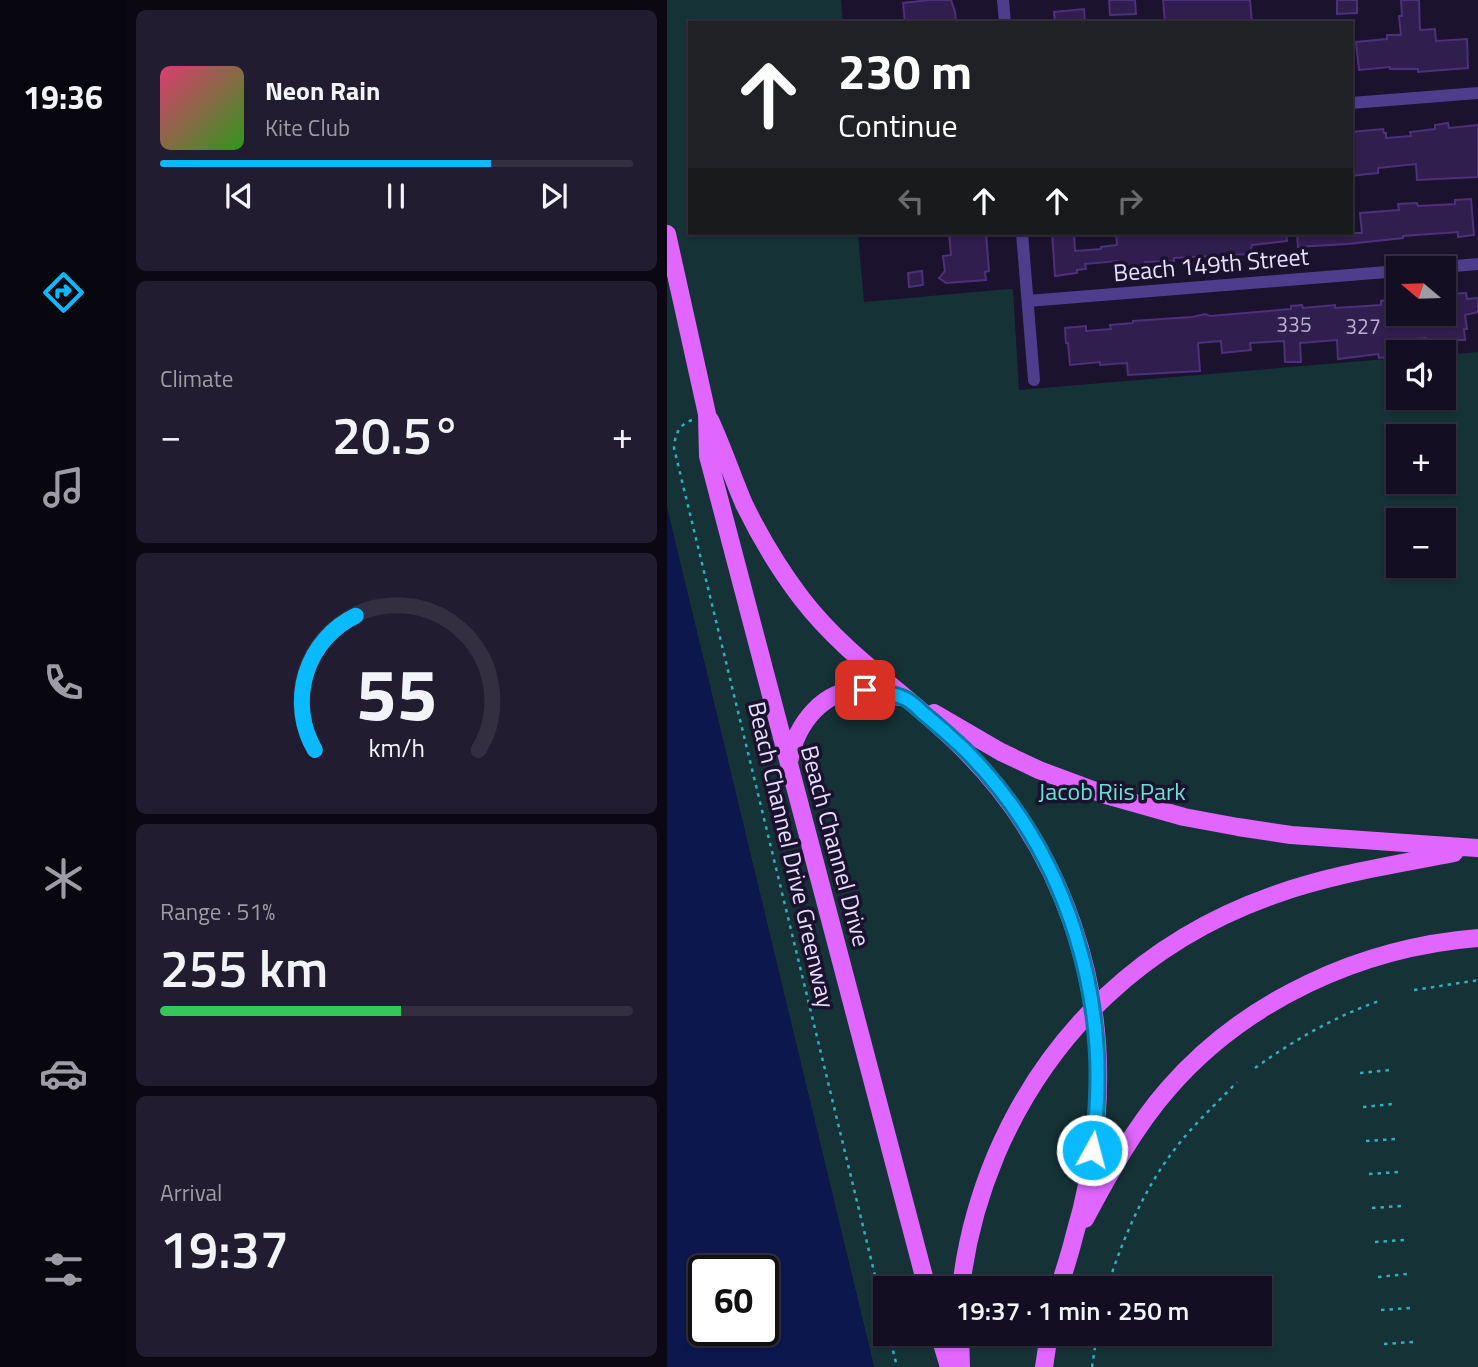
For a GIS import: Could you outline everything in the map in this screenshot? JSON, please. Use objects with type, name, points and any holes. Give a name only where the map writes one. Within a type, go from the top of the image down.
[{"type":"main road","name":"Beach Channel Drive","points":[[667,234],[707,414],[708,456],[924,1276]]},
{"type":"main road","name":"Beach Channel Drive","points":[[707,414],[745,506],[778,566],[804,601],[861,661],[941,727],[991,778],[1016,810],[1058,884],[1078,941],[1093,1012],[1098,1091],[1090,1162],[1074,1238],[1063,1276]]},
{"type":"main road","points":[[788,765],[794,740],[813,710],[832,697],[844,693],[877,691],[907,700],[946,718],[1001,752],[1039,770],[1106,795],[1158,810],[1210,822],[1291,835],[1478,848]]},
{"type":"main road","points":[[962,1276],[972,1224],[992,1166],[1019,1108],[1051,1058],[1088,1013],[1138,968],[1176,941],[1214,920],[1282,892],[1341,875],[1478,848]]},
{"type":"main road","points":[[1074,1238],[1117,1161],[1154,1106],[1200,1056],[1235,1028],[1294,991],[1363,961],[1424,946],[1478,938]]},
{"type":"main road","points":[[943,1346],[949,1367]]},
{"type":"main road","points":[[960,1346],[961,1367]]},
{"type":"main road","points":[[1044,1367],[1047,1346]]},
{"type":"street","points":[[1003,0],[1005,21]]},
{"type":"street","points":[[1353,103],[1478,93]]},
{"type":"street","points":[[1022,235],[1034,380]]},
{"type":"street","points":[[1456,266],[1478,264]]},
{"type":"street","name":"Beach 149th Street","points":[[1028,301],[1386,272]]},
{"type":"path","name":"Beach Channel Drive Greenway","points":[[707,414],[681,426],[675,436],[673,448],[875,1276]]},
{"type":"path","points":[[1414,990],[1478,980]]},
{"type":"path","points":[[1255,1068],[1318,1027],[1379,1001]]},
{"type":"path","points":[[1360,1073],[1390,1070]]},
{"type":"path","points":[[1112,1276],[1133,1219],[1164,1164],[1178,1145],[1237,1082]]},
{"type":"path","points":[[1363,1107],[1393,1104]]},
{"type":"path","points":[[1366,1141],[1396,1139]]},
{"type":"path","points":[[1369,1174],[1399,1172]]},
{"type":"path","points":[[1372,1208],[1401,1206]]},
{"type":"path","points":[[1375,1242],[1404,1240]]},
{"type":"path","points":[[1378,1277],[1407,1274]]},
{"type":"path","points":[[1381,1310],[1410,1308]]},
{"type":"path","points":[[1384,1344],[1413,1342]]},
{"type":"path","points":[[892,1346],[897,1367]]},
{"type":"path","points":[[1092,1367],[1095,1346]]},
{"type":"green space","name":"Jacob Riis Park","points":[[667,0],[841,0],[843,21],[688,21],[688,235],[858,235],[864,302],[1013,289],[1019,390],[1386,359],[1386,410],[1456,410],[1456,354],[1478,352],[1478,1367],[874,1367],[667,508]]},
{"type":"shaded area","points":[[667,508],[874,1367],[667,1367]]},
{"type":"building","points":[[951,0],[956,21],[905,21],[903,3]]},
{"type":"building","points":[[1109,0],[1135,0],[1136,14],[1110,15]]},
{"type":"building","points":[[1163,0],[1250,0],[1252,21],[1165,21]]},
{"type":"building","points":[[1337,0],[1357,0],[1357,13],[1337,14]]},
{"type":"building","points":[[1401,0],[1419,0],[1420,30],[1435,29],[1436,41],[1467,39],[1468,68],[1418,72],[1418,69],[1390,67],[1359,70],[1356,42],[1387,39],[1387,35],[1401,35]]},
{"type":"building","points":[[1084,9],[1085,21],[1055,21],[1054,12]]},
{"type":"building","points":[[1448,123],[1449,128],[1478,125],[1478,177],[1417,180],[1416,164],[1378,168],[1378,173],[1353,176],[1353,132],[1383,129],[1386,138],[1411,136],[1410,132],[1435,129],[1435,125]]},
{"type":"building","points":[[1471,199],[1474,235],[1458,237],[1458,232],[1298,247],[1297,235],[1362,233],[1360,213],[1399,210],[1398,204],[1455,204],[1455,200]]},
{"type":"building","points":[[949,235],[986,235],[989,271],[985,272],[986,280],[946,283],[939,278],[945,271],[943,256],[951,255]]},
{"type":"building","points":[[1052,235],[1074,235],[1075,251],[1117,245],[1116,235],[1286,235],[1287,241],[1252,245],[1250,254],[1174,258],[1174,261],[1145,262],[1146,266],[1118,269],[1118,261],[1085,264],[1086,269],[1077,270],[1077,273],[1055,276]]},
{"type":"building","points":[[922,271],[923,285],[909,287],[908,273]]},
{"type":"building","points":[[1466,293],[1467,299],[1478,298],[1478,312],[1465,315],[1465,340],[1386,340],[1386,357],[1379,358],[1378,354],[1338,359],[1337,340],[1300,343],[1301,362],[1285,362],[1284,341],[1250,343],[1251,350],[1222,353],[1221,341],[1198,343],[1200,371],[1128,375],[1127,363],[1070,365],[1066,343],[1065,328],[1086,326],[1086,331],[1111,329],[1110,325],[1133,321],[1291,309],[1291,306],[1302,305],[1303,308],[1335,305],[1335,308],[1381,305],[1381,301],[1386,300],[1386,326],[1456,326],[1456,294]]},
{"type":"route","points":[[865,690],[907,700],[941,727],[1004,794],[1049,866],[1078,941],[1093,1012],[1098,1080],[1092,1150]]}]
